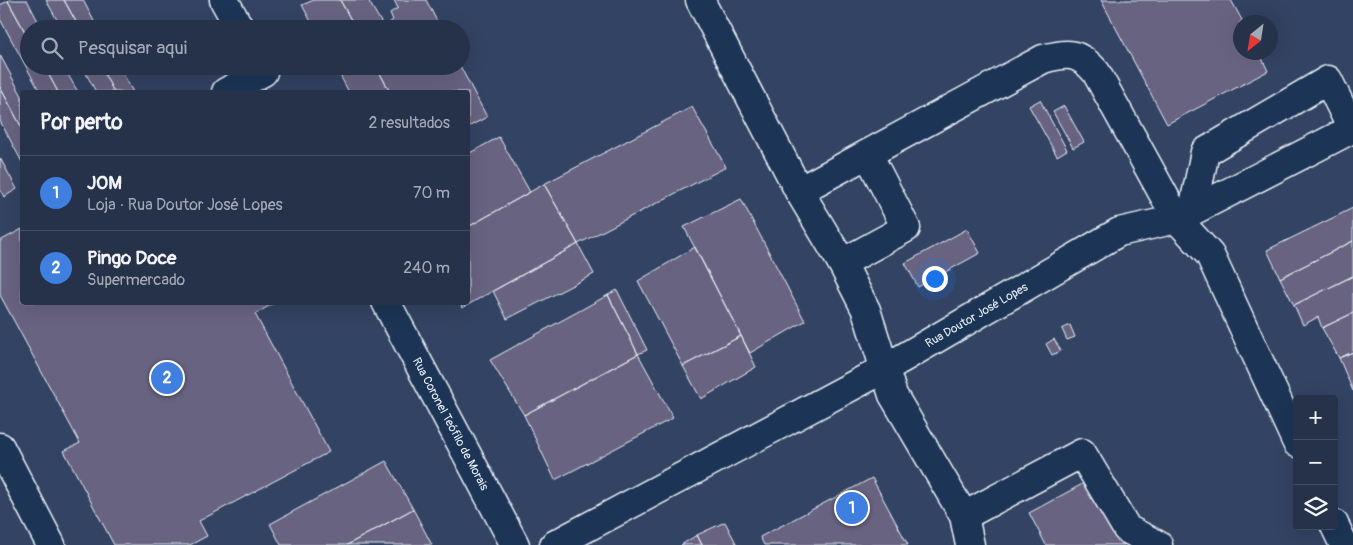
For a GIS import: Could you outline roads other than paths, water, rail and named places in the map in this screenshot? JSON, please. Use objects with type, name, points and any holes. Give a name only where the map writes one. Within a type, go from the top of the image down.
[{"type":"street","points":[[224,0],[235,20]]},
{"type":"street","points":[[700,0],[799,191],[842,263],[866,310],[893,395],[964,516],[970,545]]},
{"type":"street","points":[[799,191],[1043,59],[1060,54],[1074,55],[1088,63],[1096,72],[1210,255],[1296,440]]},
{"type":"street","points":[[231,90],[266,77]]},
{"type":"street","name":"Rua Doutor José Lopes","points":[[554,545],[884,369],[1119,232],[1185,215],[1352,128],[1328,80],[1206,152],[1185,215]]},
{"type":"street","points":[[842,263],[906,228],[868,154]]},
{"type":"street","name":"Rua Coronel Teófilo de Morais","points":[[388,305],[515,545]]},
{"type":"street","points":[[0,447],[51,545]]},
{"type":"street","points":[[964,516],[1082,453],[1126,529],[1158,545]]},
{"type":"street","points":[[1337,530],[1344,545]]},
{"type":"place","name":"Pingo Doce","points":[[167,378]]},
{"type":"place","name":"JOM","points":[[852,508]]}]
